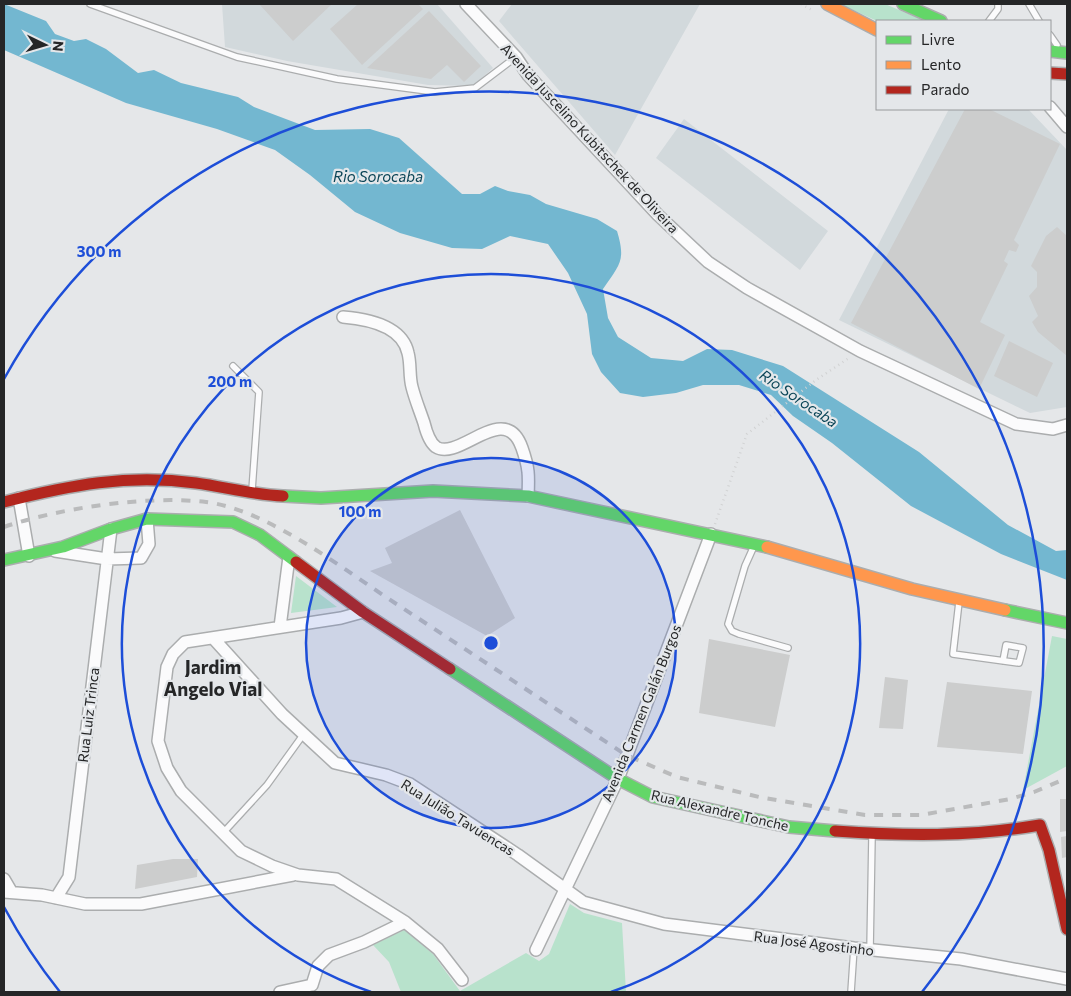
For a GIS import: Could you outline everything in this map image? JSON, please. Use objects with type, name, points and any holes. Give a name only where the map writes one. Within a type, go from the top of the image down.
[{"type":"main road","points":[[827,4],[876,29]]},
{"type":"main road","points":[[903,4],[940,20]]},
{"type":"main road","points":[[914,4],[940,20]]},
{"type":"main road","points":[[1051,50],[1065,53]]},
{"type":"main road","points":[[1051,73],[1067,74]]},
{"type":"main road","points":[[9,501],[61,487],[110,480],[143,479],[195,483],[251,492],[321,498],[433,491],[528,496],[576,508],[755,544],[912,590],[960,599],[1045,620],[1067,623]]},
{"type":"main road","name":"Rua Alexandre Tonche","points":[[4,560],[29,556],[148,519],[232,522],[260,534],[363,612],[618,779],[652,797],[789,827],[872,834],[901,836],[995,833],[1040,825],[1048,843],[1058,898],[1067,929]]},
{"type":"street","name":"Avenida Juscelino Kubitschek de Oliveira","points":[[466,4],[516,57],[528,75],[658,214],[708,262],[747,288],[860,351],[1016,424],[1053,429],[1067,425]]},
{"type":"street","points":[[1053,110],[1067,110]]},
{"type":"street","points":[[1053,110],[1067,126]]},
{"type":"street","points":[[343,317],[382,325],[402,337],[408,352],[411,386],[428,436],[434,446],[441,449],[453,447],[490,431],[507,430],[518,436],[529,470],[528,496]]},
{"type":"street","points":[[9,501],[29,556]]},
{"type":"street","points":[[50,550],[107,559],[141,558],[149,544],[148,519]]},
{"type":"street","name":"Rua Luiz Trinca","points":[[56,898],[69,877],[111,529]]},
{"type":"street","name":"Avenida Carmen Galán Burgos","points":[[536,950],[618,779],[712,534]]},
{"type":"street","points":[[280,627],[289,557]]},
{"type":"street","points":[[298,875],[272,866],[240,851],[181,791],[168,768],[158,741],[167,667],[173,654],[185,642],[341,618],[363,612]]},
{"type":"street","name":"Rua Julião Tavuencas","points":[[213,638],[303,735],[335,762],[376,772],[410,784],[518,855],[566,890]]},
{"type":"street","points":[[4,879],[8,892],[85,904],[141,904],[282,876],[298,875],[336,879],[405,922],[438,949],[462,980]]},
{"type":"street","name":"Rua José Agostinho","points":[[566,890],[583,902],[664,924],[870,950],[961,958],[1067,979]]},
{"type":"street","points":[[280,992],[315,988],[318,966],[329,955],[364,942],[405,922]]},
{"type":"lane","points":[[90,4],[237,57],[337,79],[435,92],[475,88],[516,57]]},
{"type":"lane","points":[[990,20],[998,9],[998,4]]},
{"type":"lane","points":[[1029,4],[1038,20]]},
{"type":"lane","points":[[1051,37],[1065,53]]},
{"type":"lane","points":[[234,366],[259,392],[251,492]]},
{"type":"lane","points":[[755,544],[745,566],[728,624],[732,631],[739,634],[788,648]]},
{"type":"lane","points":[[960,599],[953,654],[1003,661]]},
{"type":"lane","points":[[223,833],[268,785],[303,735]]},
{"type":"lane","points":[[870,950],[872,834]]},
{"type":"lane","points":[[851,992],[854,948]]},
{"type":"path","points":[[712,534],[746,434],[816,380],[860,351]]},
{"type":"shaded area","points":[[222,4],[437,4],[493,68],[473,86],[428,85],[287,61],[225,47]]},
{"type":"shaded area","points":[[512,4],[700,4],[615,155],[499,21]]},
{"type":"shaded area","points":[[948,110],[1029,110],[1067,150],[1067,407],[1030,413],[839,320]]},
{"type":"shaded area","points":[[684,119],[828,231],[800,270],[656,158]]},
{"type":"green space","points":[[840,4],[885,4],[923,20],[876,20]]},
{"type":"green space","points":[[296,576],[337,607],[291,613]]},
{"type":"green space","points":[[1052,636],[1067,639],[1067,766],[1023,790]]},
{"type":"green space","points":[[570,904],[584,913],[622,923],[626,992],[401,992],[389,962],[373,945],[404,930],[433,954],[460,991],[526,953],[539,961],[549,954]]},
{"type":"water","name":"Rio Sorocaba","points":[[4,4],[46,21],[55,34],[74,41],[86,39],[106,49],[138,73],[154,70],[181,83],[238,97],[254,107],[315,130],[370,129],[399,138],[462,194],[480,194],[495,186],[508,191],[530,195],[546,204],[597,219],[617,231],[620,241],[620,262],[603,289],[608,318],[618,337],[651,358],[683,361],[707,349],[732,350],[783,366],[919,452],[1008,525],[1056,551],[1067,550],[1067,580],[1001,554],[911,506],[832,443],[793,416],[771,395],[739,385],[703,385],[676,393],[643,397],[620,393],[601,372],[592,354],[587,314],[568,273],[548,244],[510,236],[482,249],[452,248],[400,233],[355,212],[310,175],[275,150],[217,129],[126,103],[4,50]]},
{"type":"building","points":[[259,4],[332,4],[293,41]]},
{"type":"building","points":[[358,4],[418,4],[423,9],[362,65],[330,29]]},
{"type":"building","points":[[429,11],[481,66],[464,82],[447,65],[431,79],[367,68]]},
{"type":"building","points":[[964,110],[991,110],[1060,144],[1014,240],[1019,245],[1016,252],[1009,250],[1004,261],[1008,264],[980,322],[1005,335],[979,389],[851,323]]},
{"type":"building","points":[[1057,227],[1067,236],[1067,356],[1038,332],[1032,322],[1038,316],[1029,296],[1037,287],[1037,272],[1031,266],[1046,236]]},
{"type":"building","points":[[1009,341],[1053,363],[1037,397],[994,376]]},
{"type":"building","points":[[460,510],[515,618],[487,636],[370,571],[392,563],[385,548]]},
{"type":"building","points":[[709,639],[790,655],[775,727],[699,713]]},
{"type":"building","points":[[885,677],[908,680],[903,729],[879,728]]},
{"type":"building","points":[[947,682],[1032,691],[1023,754],[937,747]]},
{"type":"building","points":[[1060,799],[1067,799],[1067,831],[1060,832]]},
{"type":"building","points":[[1067,836],[1067,857],[1062,858],[1061,837]]},
{"type":"building","points":[[173,859],[198,859],[197,877],[135,889],[137,865]]},
{"type":"railway","points":[[4,527],[51,514],[131,502],[183,500],[230,507],[255,517],[305,543],[626,755],[677,777],[759,797],[865,815],[921,815],[1010,799],[1034,792],[1067,778]]},
{"type":"traffic: fast","points":[[903,4],[939,20]]},
{"type":"traffic: fast","points":[[1051,51],[1067,53]]},
{"type":"traffic: fast","points":[[283,496],[321,498],[433,491],[528,496],[767,547]]},
{"type":"traffic: fast","points":[[4,560],[63,547],[111,529],[147,519],[233,522],[260,535],[296,562]]},
{"type":"traffic: fast","points":[[1005,610],[1067,623]]},
{"type":"traffic: fast","points":[[450,669],[618,779],[653,797],[789,827],[835,831]]},
{"type":"traffic: slow","points":[[827,4],[876,29]]},
{"type":"traffic: slow","points":[[767,547],[912,589],[1005,610]]},
{"type":"traffic: jam","points":[[1051,73],[1067,74]]},
{"type":"traffic: jam","points":[[4,502],[76,486],[146,480],[196,483],[250,493],[283,496]]},
{"type":"traffic: jam","points":[[296,562],[363,612],[450,669]]},
{"type":"traffic: jam","points":[[835,831],[886,834],[938,834],[989,832],[1040,825],[1049,850],[1067,929]]},
{"type":"district","name":"Jardim Angelo Vial","points":[[213,677]]}]
